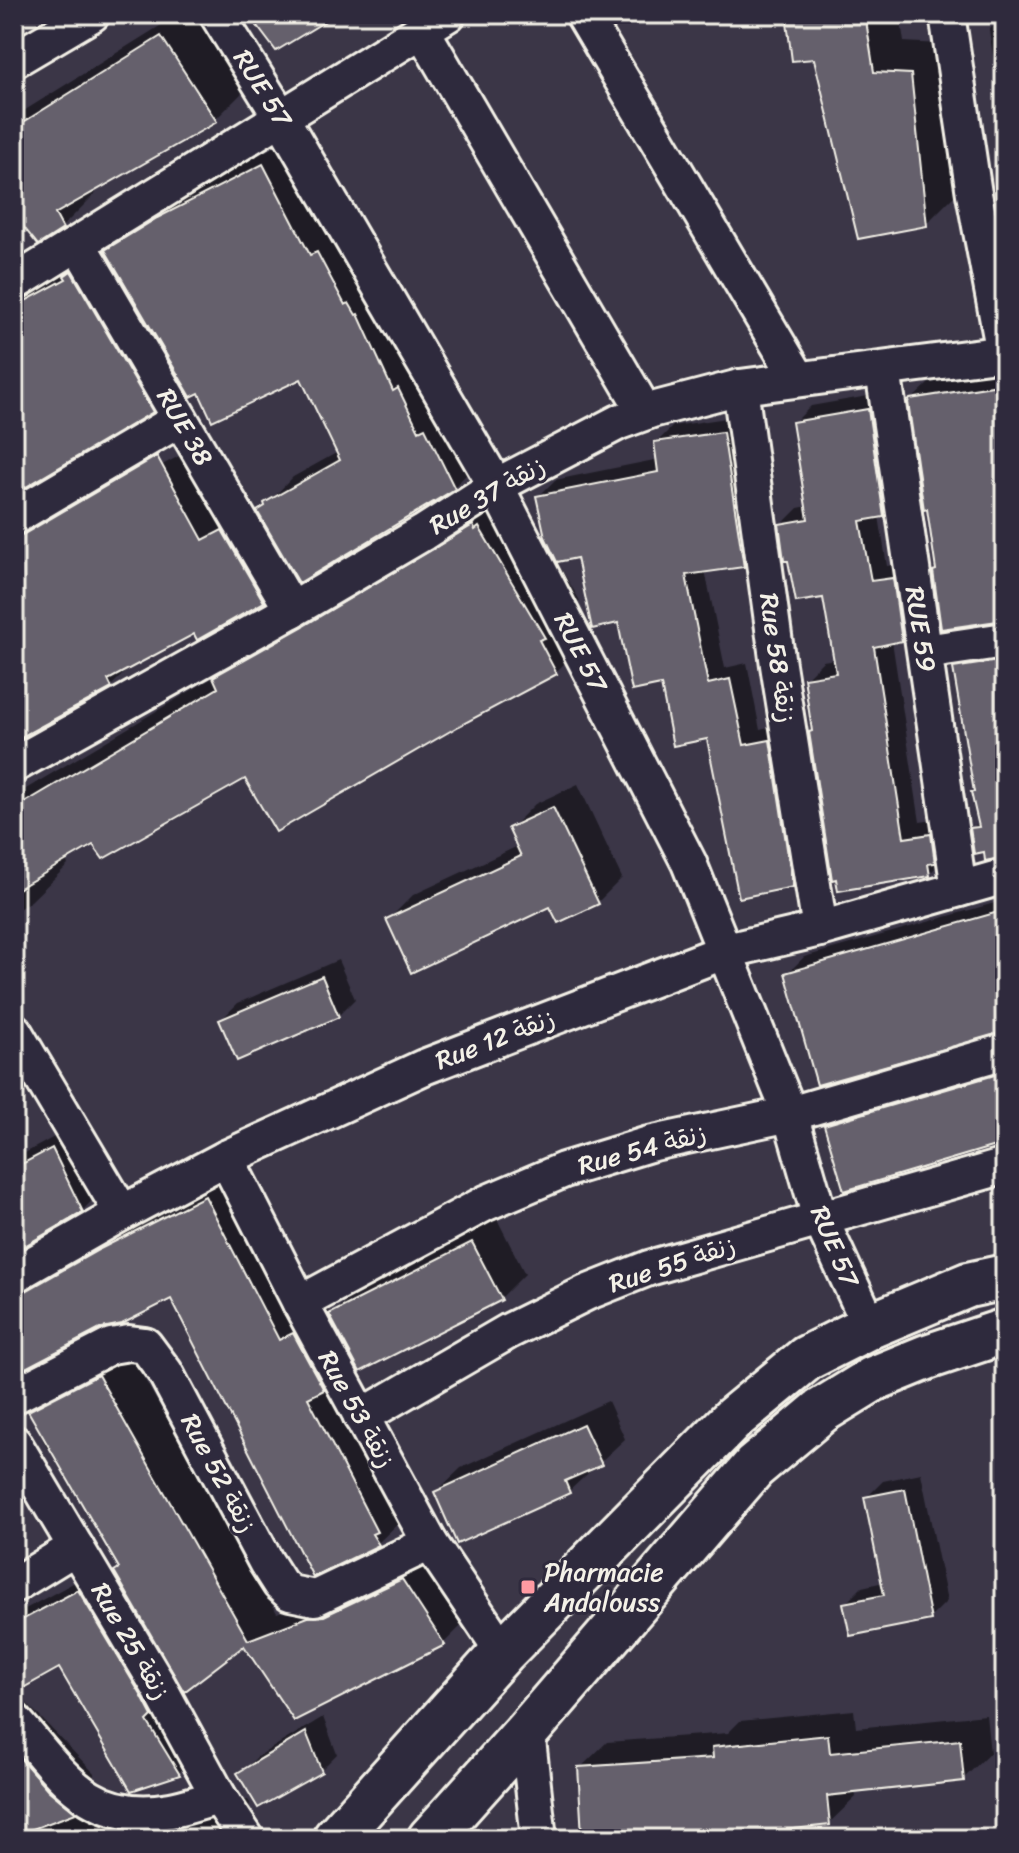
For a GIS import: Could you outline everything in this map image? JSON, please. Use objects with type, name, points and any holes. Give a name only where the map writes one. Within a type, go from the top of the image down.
[{"type":"main road","points":[[335,1839],[503,1652],[734,1418],[807,1358],[870,1326],[968,1285],[1005,1277]]},
{"type":"main road","points":[[430,1839],[754,1467],[821,1411],[873,1379],[1005,1331]]},
{"type":"street","points":[[15,57],[92,14]]},
{"type":"street","name":"RUE 57","points":[[217,14],[282,119],[496,486],[689,863],[790,1114],[820,1218],[870,1326]]},
{"type":"street","points":[[583,14],[798,378]]},
{"type":"street","points":[[947,14],[974,194],[1004,353]]},
{"type":"street","points":[[14,283],[435,22],[645,412]]},
{"type":"street","name":"RUE 38","points":[[78,244],[292,610]]},
{"type":"street","name":"Rue 37 زنقة","points":[[14,765],[292,610],[496,486],[619,422],[740,387],[1004,353]]},
{"type":"street","name":"RUE 59","points":[[883,370],[959,889]]},
{"type":"street","name":"Rue 58 زنقة","points":[[740,387],[778,665],[820,929]]},
{"type":"street","points":[[14,517],[180,419]]},
{"type":"street","points":[[925,652],[1005,640]]},
{"type":"street","name":"Rue 12 زنقة","points":[[14,1275],[226,1158],[424,1067],[726,951],[820,929],[1005,876]]},
{"type":"street","points":[[14,1031],[122,1213]]},
{"type":"street","name":"Rue 54 زنقة","points":[[300,1303],[486,1203],[564,1170],[649,1144],[790,1114],[1005,1051]]},
{"type":"street","name":"Rue 53 زنقة","points":[[226,1158],[300,1303],[430,1543],[503,1652]]},
{"type":"street","name":"Rue 55 زنقة","points":[[361,1417],[509,1331],[586,1293],[649,1268],[1005,1166]]},
{"type":"street","name":"Rue 52 زنقة","points":[[14,1396],[111,1346],[129,1343],[145,1345],[165,1372],[266,1562],[290,1593],[315,1598],[430,1543]]},
{"type":"street","name":"Rue 25 زنقة","points":[[14,1443],[158,1685],[219,1797],[247,1839]]},
{"type":"street","points":[[14,1585],[76,1547]]},
{"type":"street","points":[[14,1720],[71,1785],[105,1808],[138,1813],[171,1810],[219,1797]]},
{"type":"street","points":[[527,1731],[539,1839]]},
{"type":"building","points":[[248,14],[337,14],[276,51]]},
{"type":"building","points":[[786,14],[865,14],[874,72],[911,74],[927,226],[858,239],[814,59],[792,61]]},
{"type":"building","points":[[161,36],[217,122],[55,214],[63,229],[38,245],[14,215],[14,128]]},
{"type":"building","points":[[263,164],[310,255],[317,252],[345,305],[349,303],[358,314],[393,391],[398,388],[419,431],[425,428],[455,489],[299,583],[257,511],[265,506],[264,503],[340,460],[301,379],[212,421],[199,393],[191,397],[105,250],[157,218]]},
{"type":"building","points":[[71,271],[153,412],[14,494],[14,307],[66,279],[64,276]]},
{"type":"building","points":[[1005,384],[1005,620],[941,629],[933,571],[936,570],[908,402],[910,399]]},
{"type":"building","points":[[868,409],[884,517],[860,521],[871,581],[893,578],[902,641],[874,647],[904,838],[931,834],[935,863],[928,864],[930,876],[838,891],[836,879],[832,880],[809,732],[812,731],[804,678],[836,673],[823,598],[796,602],[788,561],[784,561],[779,524],[808,519],[792,422]]},
{"type":"building","points":[[723,432],[744,567],[686,575],[708,684],[730,679],[744,745],[770,740],[793,887],[739,898],[707,739],[673,746],[661,685],[632,691],[618,623],[592,629],[577,558],[557,562],[545,537],[536,496],[658,472],[654,442]]},
{"type":"building","points":[[157,456],[203,540],[222,530],[264,602],[197,640],[194,634],[108,680],[112,688],[14,741],[14,537]]},
{"type":"building","points":[[473,525],[475,530],[479,527],[545,638],[539,640],[557,674],[459,726],[276,832],[245,779],[103,859],[93,845],[14,891],[14,809],[218,688],[213,677]]},
{"type":"building","points":[[1005,660],[1005,857],[985,861],[984,852],[974,854],[970,828],[979,827],[953,668]]},
{"type":"building","points":[[553,807],[599,904],[558,923],[550,907],[411,973],[386,919],[521,856],[508,828]]},
{"type":"building","points":[[1005,910],[1005,1032],[817,1085],[785,973]]},
{"type":"building","points":[[322,976],[339,1017],[237,1061],[219,1020]]},
{"type":"building","points":[[1005,1072],[1005,1143],[844,1191],[824,1125]]},
{"type":"building","points":[[52,1148],[83,1212],[14,1252],[14,1168]]},
{"type":"building","points":[[205,1196],[279,1340],[293,1333],[324,1390],[308,1398],[377,1532],[372,1534],[379,1545],[313,1577],[171,1299],[122,1324],[102,1328],[14,1374],[14,1295]]},
{"type":"building","points":[[472,1242],[502,1300],[360,1372],[329,1314]]},
{"type":"building","points":[[98,1375],[248,1640],[308,1617],[324,1616],[402,1579],[445,1645],[294,1721],[244,1646],[184,1692],[114,1571],[119,1568],[28,1411]]},
{"type":"building","points":[[583,1424],[602,1465],[565,1481],[570,1493],[457,1544],[434,1492]]},
{"type":"building","points":[[905,1489],[931,1620],[850,1636],[843,1603],[884,1595],[864,1497]]},
{"type":"building","points":[[78,1590],[141,1695],[152,1716],[147,1721],[180,1775],[131,1791],[59,1668],[14,1693],[14,1624]]},
{"type":"building","points":[[306,1732],[322,1772],[258,1808],[237,1773]]},
{"type":"building","points":[[828,1735],[830,1753],[960,1740],[964,1781],[827,1796],[830,1825],[701,1839],[622,1839],[621,1833],[582,1836],[578,1767],[713,1758],[712,1747]]},
{"type":"building","points":[[14,1751],[48,1790],[76,1813],[14,1836]]},
{"type":"place","name":"Pharmacie Andalouss","points":[[528,1587]]}]
